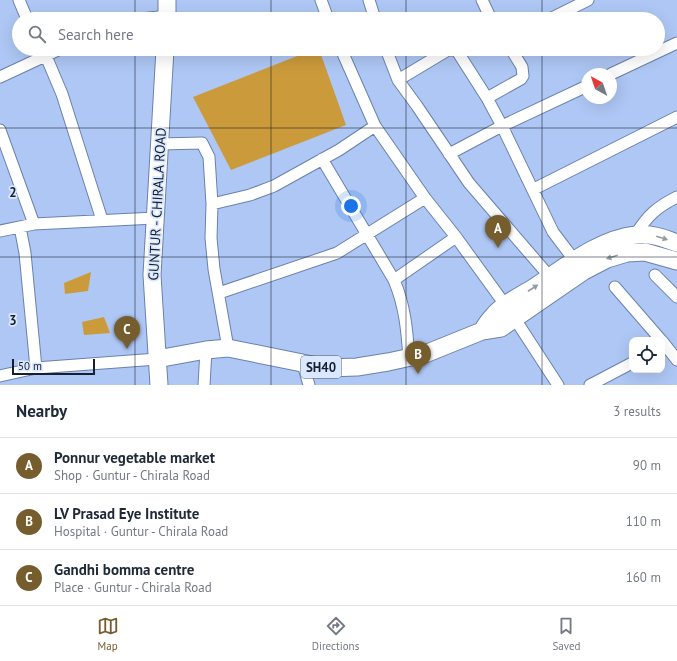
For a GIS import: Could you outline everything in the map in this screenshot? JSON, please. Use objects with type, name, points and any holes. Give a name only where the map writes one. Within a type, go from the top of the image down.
[{"type":"main road","name":"GUNTUR - CHIRALA ROAD","points":[[159,385],[152,275],[165,56]]},
{"type":"main road","name":"SH40","points":[[510,312],[550,277],[575,261],[617,239],[636,234],[662,237],[677,244]]},
{"type":"main road","name":"SH40","points":[[157,359],[206,350],[228,348],[327,368],[357,367],[409,358],[425,354],[482,331],[493,315],[510,312],[556,289],[607,259],[627,253],[645,252],[677,261]]},
{"type":"street","points":[[18,0],[24,12]]},
{"type":"street","points":[[322,0],[326,12]]},
{"type":"street","points":[[369,0],[373,12]]},
{"type":"street","points":[[482,0],[488,12]]},
{"type":"street","points":[[564,12],[588,0]]},
{"type":"street","points":[[665,49],[677,43]]},
{"type":"street","points":[[0,77],[37,56]]},
{"type":"street","points":[[46,56],[62,94],[102,220]]},
{"type":"street","points":[[344,56],[375,126],[425,198],[456,237],[510,312],[558,385]]},
{"type":"street","points":[[389,56],[398,80],[418,106],[469,183],[550,277]]},
{"type":"street","points":[[398,80],[439,56]]},
{"type":"street","points":[[460,56],[487,98],[502,126],[534,189],[553,232],[575,261]]},
{"type":"street","points":[[487,98],[521,79],[523,76],[522,67],[515,56]]},
{"type":"street","points":[[617,71],[649,56]]},
{"type":"street","points":[[449,154],[502,126],[581,89]]},
{"type":"street","points":[[534,189],[677,117]]},
{"type":"street","points":[[212,204],[250,195],[274,186],[322,158],[339,150],[375,126]]},
{"type":"street","points":[[0,130],[34,224]]},
{"type":"street","points":[[159,144],[202,143],[209,157],[212,204],[211,238],[214,269],[228,348]]},
{"type":"street","points":[[322,158],[366,235],[381,257],[402,298],[406,319],[409,358]]},
{"type":"street","points":[[636,234],[646,218],[654,210],[677,197]]},
{"type":"street","points":[[219,293],[336,253],[425,198]]},
{"type":"street","points":[[0,231],[34,224],[155,218]]},
{"type":"street","points":[[20,227],[25,253],[36,368]]},
{"type":"street","points":[[394,280],[456,237]]},
{"type":"street","points":[[655,275],[677,297]]},
{"type":"street","points":[[615,288],[666,344],[677,360]]},
{"type":"street","points":[[204,385],[206,350]]},
{"type":"street","points":[[0,375],[36,368],[157,359]]},
{"type":"street","points":[[303,364],[309,385]]},
{"type":"street","points":[[590,385],[629,365]]},
{"type":"shaded area","points":[[297,56],[321,56],[346,125],[231,170],[193,97]]},
{"type":"shaded area","points":[[91,272],[88,291],[65,294],[64,283]]},
{"type":"shaded area","points":[[104,317],[110,333],[84,335],[82,322]]},
{"type":"place","name":"Ponnur vegetable market","points":[[498,248]]},
{"type":"place","name":"Gandhi bomma centre","points":[[127,349]]},
{"type":"place","name":"LV Prasad Eye Institute","points":[[418,374]]}]
